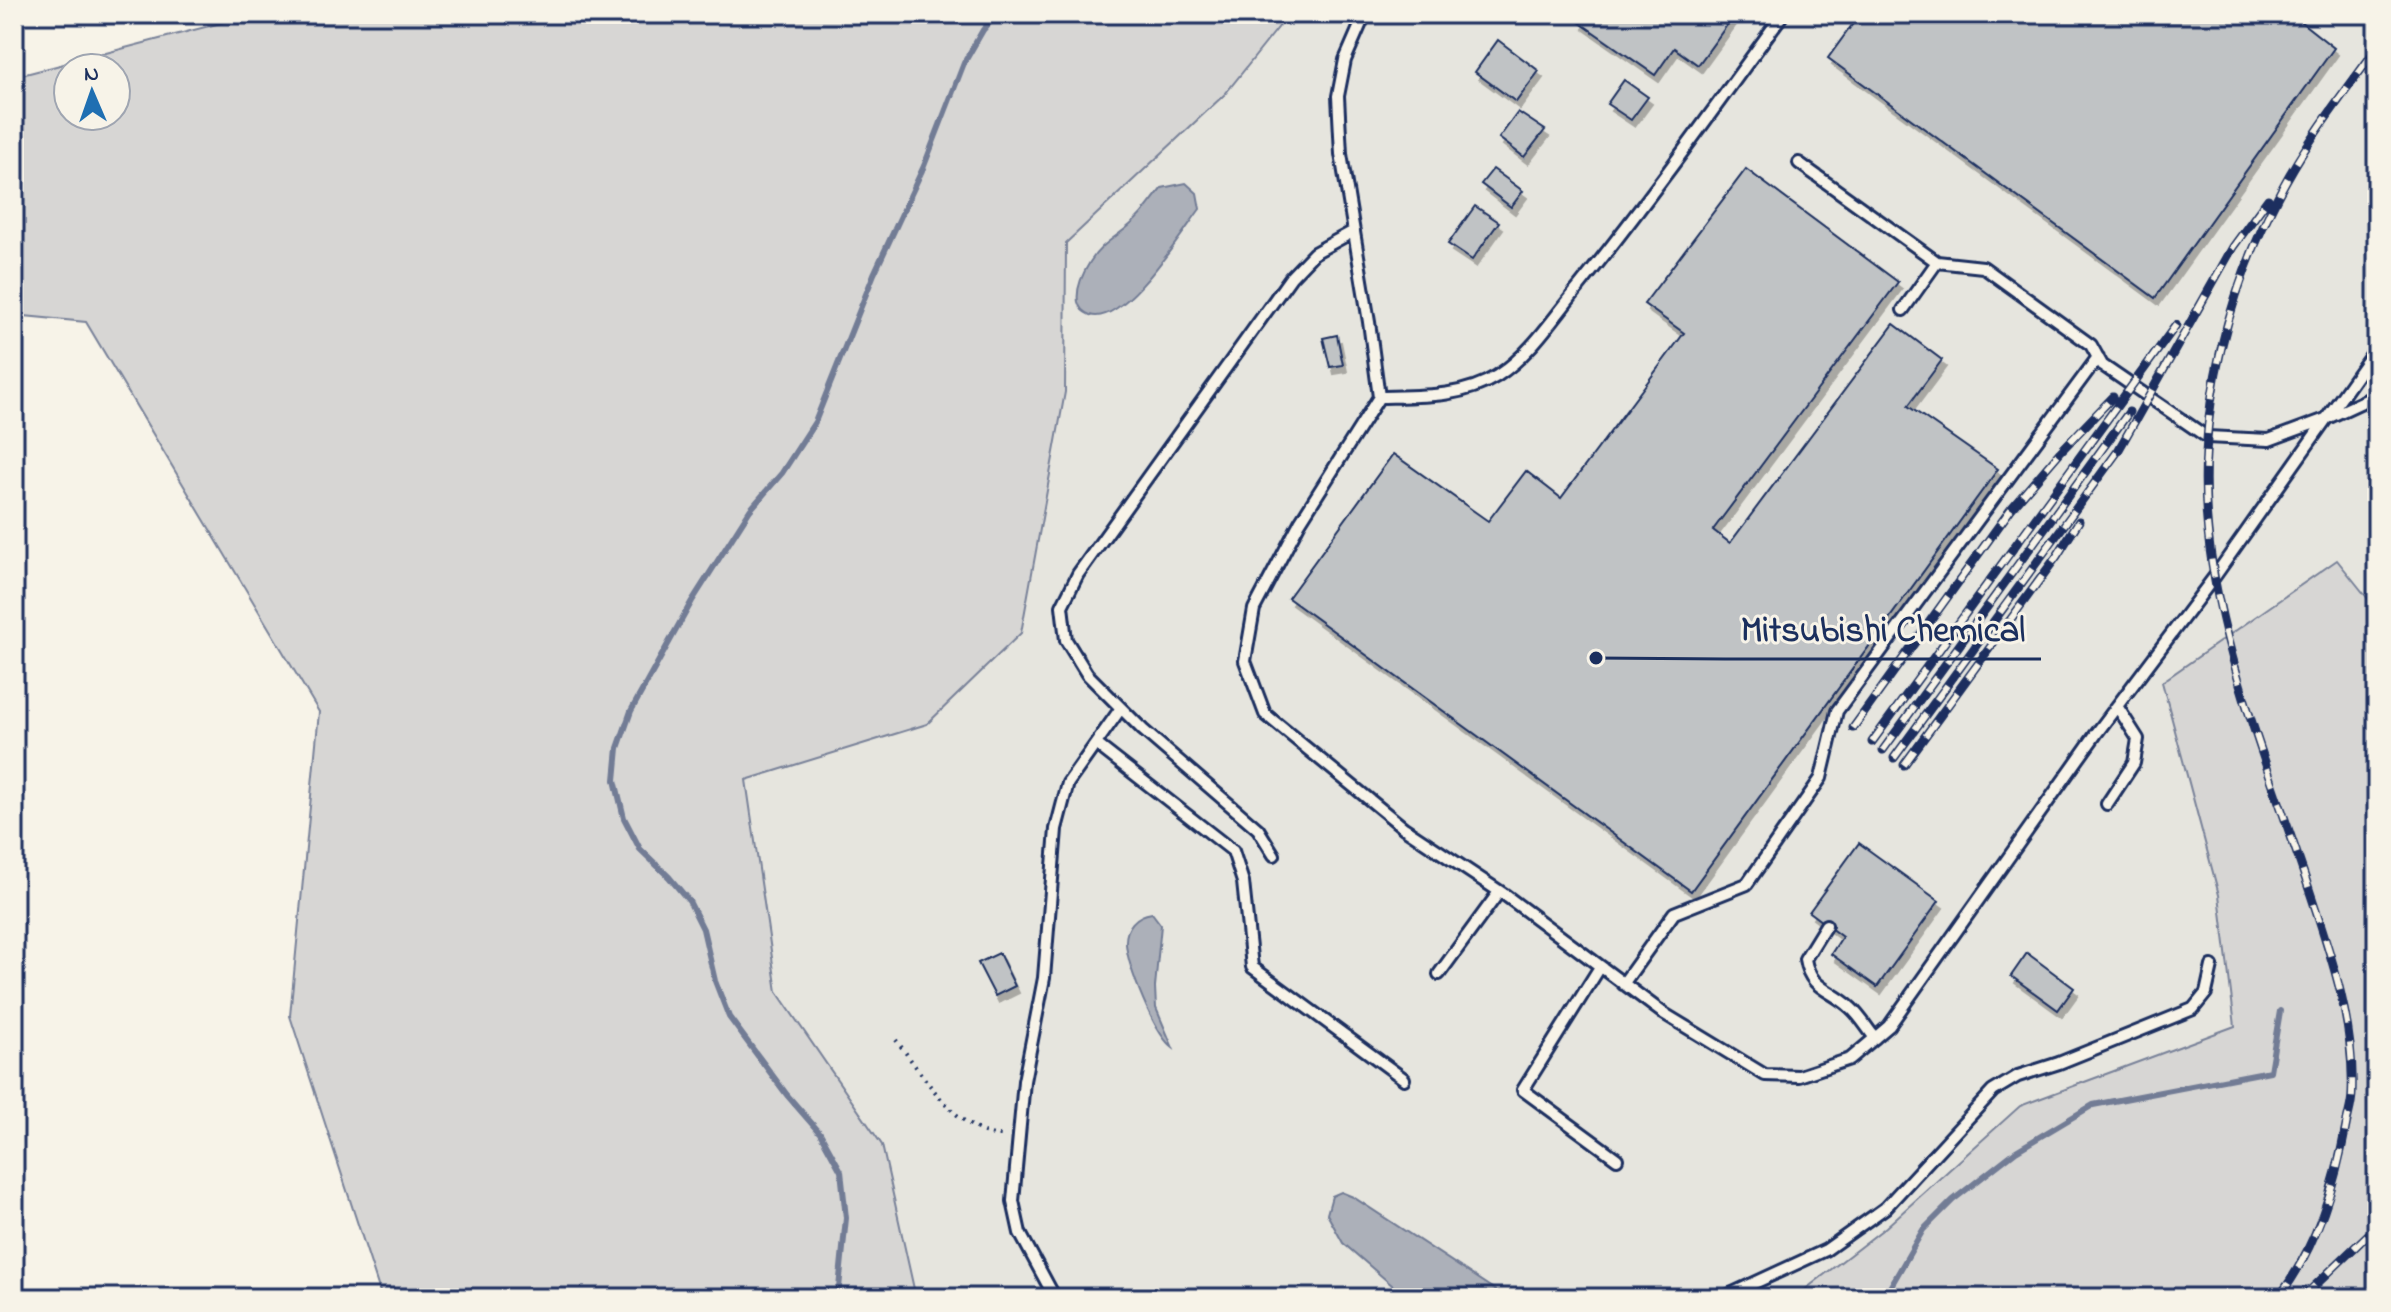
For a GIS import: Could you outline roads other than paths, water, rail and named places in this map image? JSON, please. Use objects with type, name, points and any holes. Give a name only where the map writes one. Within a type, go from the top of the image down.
[{"type":"lane","points":[[1365,14],[1345,60],[1338,96],[1341,154],[1379,397],[1300,522],[1254,609],[1245,661],[1265,714],[1404,828],[1499,892],[1663,1013],[1765,1075],[1799,1076],[1850,1059],[1889,1026],[2377,347]]},
{"type":"lane","points":[[1379,397],[1431,396],[1471,388],[1497,376],[1526,351],[1608,251],[1783,14]]},
{"type":"lane","points":[[1799,163],[1937,262],[1983,267],[2091,345],[2102,365],[2207,437],[2269,440],[2377,395]]},
{"type":"lane","points":[[1274,855],[1258,829],[1087,674],[1066,640],[1062,606],[1078,574],[1291,277],[1314,253],[1354,231]]},
{"type":"lane","points":[[1903,310],[1937,262]]},
{"type":"lane","points":[[1623,984],[1674,913],[1747,884],[1821,778],[1837,711],[2098,357]]},
{"type":"lane","points":[[2107,804],[2134,763],[2138,739],[2117,706]]},
{"type":"lane","points":[[1055,1298],[1020,1233],[1013,1201],[1024,1081],[1044,978],[1056,829],[1068,783],[1121,708]]},
{"type":"lane","points":[[1096,744],[1233,851],[1243,882],[1252,967],[1404,1079]]},
{"type":"lane","points":[[1439,974],[1499,892]]},
{"type":"lane","points":[[1826,925],[1805,959],[1808,972],[1817,985],[1851,1008],[1875,1038]]},
{"type":"lane","points":[[1722,1298],[1826,1250],[1885,1208],[1993,1091],[2006,1083],[2193,1009],[2206,993],[2212,966]]},
{"type":"lane","points":[[1600,967],[1523,1090],[1617,1159]]},
{"type":"waterway","points":[[838,1298],[846,1218],[841,1171],[820,1133],[787,1095],[729,1017],[715,981],[703,929],[689,901],[640,849],[624,818],[615,780],[618,748],[631,711],[692,601],[750,510],[782,473],[815,422],[874,274],[924,166],[964,63],[983,30],[997,14]]},
{"type":"waterway","points":[[1884,1298],[1923,1230],[1953,1200],[2016,1151],[2093,1105],[2270,1071],[2280,1011]]},
{"type":"railway","points":[[2278,1298],[2303,1259],[2330,1194],[2351,1105],[2352,1067],[2345,1014],[2332,962],[2254,728],[2222,618],[2206,507],[2206,453],[2220,354],[2238,290],[2262,228],[2299,159],[2377,48]]},
{"type":"railway","points":[[1894,758],[2118,451],[2233,247],[2268,199]]},
{"type":"railway","points":[[1872,742],[2176,325]]},
{"type":"railway","points":[[1853,728],[2011,509],[2113,397]]},
{"type":"railway","points":[[1883,750],[2129,412]]},
{"type":"railway","points":[[1904,765],[2057,556],[2079,521]]},
{"type":"railway","points":[[2302,1298],[2377,1226]]},
{"type":"place","name":"Mitsubishi Chemical","points":[[1596,658]]}]
